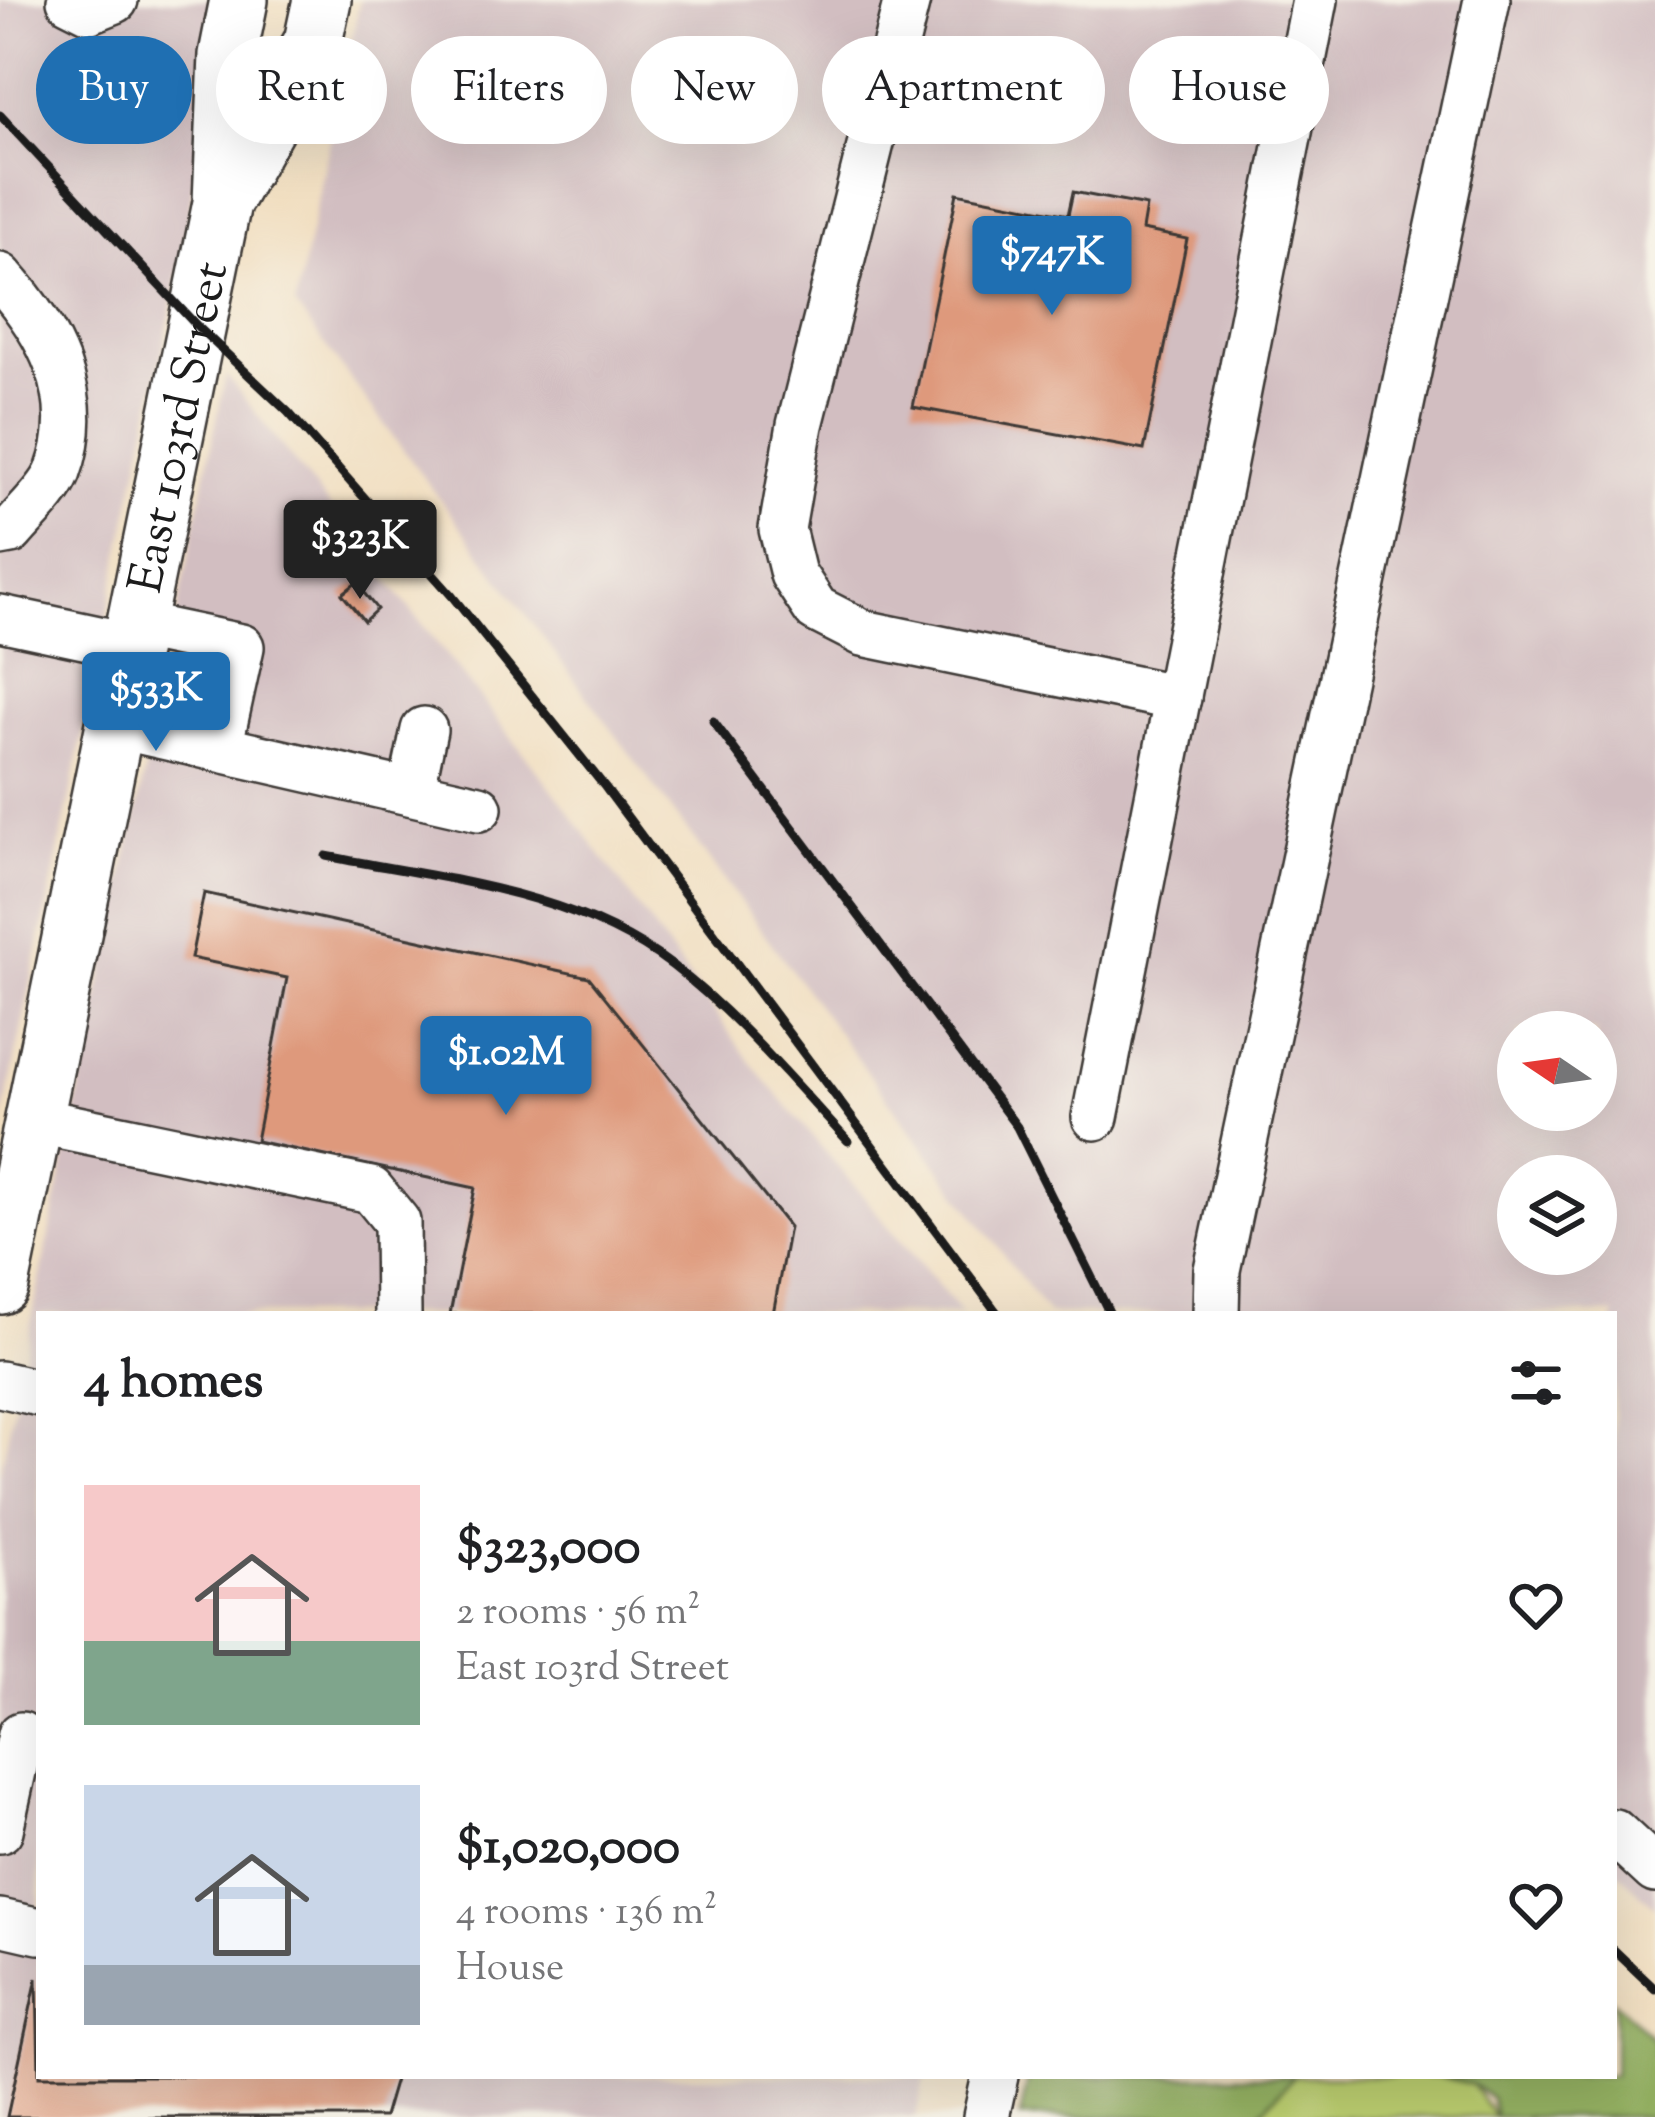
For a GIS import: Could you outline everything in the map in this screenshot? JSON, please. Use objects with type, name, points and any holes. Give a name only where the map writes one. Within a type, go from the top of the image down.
[{"type":"main road","name":"East 103rd Street","points":[[0,1285],[222,203],[228,55],[239,0]]},
{"type":"main road","name":"East 103rd Street","points":[[222,203],[313,42],[322,0]]},
{"type":"street","points":[[70,0],[90,10],[115,0]]},
{"type":"street","points":[[908,0],[800,425],[782,529],[793,574],[816,609],[863,633],[1178,698]]},
{"type":"street","points":[[1095,1117],[1315,0]]},
{"type":"street","points":[[1216,1311],[1217,1270],[1486,0]]},
{"type":"street","points":[[0,276],[39,319],[69,398],[57,474],[10,530],[0,532]]},
{"type":"street","points":[[0,618],[241,647],[219,748]]},
{"type":"street","points":[[115,725],[478,808]]},
{"type":"street","points":[[411,792],[424,730]]},
{"type":"street","points":[[34,1120],[371,1190],[397,1222],[398,1311]]},
{"type":"street","points":[[0,1384],[36,1392]]},
{"type":"street","points":[[0,1830],[21,1735]]},
{"type":"street","points":[[1617,1835],[1655,1870]]},
{"type":"street","points":[[0,1922],[36,1930]]},
{"type":"street","points":[[986,2117],[994,2079]]},
{"type":"shaded area","points":[[0,0],[223,0],[181,262],[0,1132]]},
{"type":"shaded area","points":[[360,0],[1655,0],[1655,1907],[1617,1871],[1617,1311],[1046,1311],[295,305],[329,144],[387,144],[387,36],[352,36]]},
{"type":"shaded area","points":[[226,375],[562,802],[755,1068],[959,1311],[36,1311],[36,2079],[924,2079],[916,2117],[0,2117],[0,1475]]},
{"type":"green space","points":[[1617,2004],[1655,2041],[1655,2117],[1495,2117],[1491,2098],[1471,2084],[1450,2079],[1617,2079]]},
{"type":"green space","points":[[1028,2079],[1291,2079],[1256,2117],[1020,2117]]},
{"type":"green space","points":[[1291,2079],[1451,2079],[1471,2084],[1495,2117],[1256,2117]]},
{"type":"building","points":[[1073,192],[1146,206],[1142,230],[1187,239],[1144,450],[913,407],[957,193],[1068,215]]},
{"type":"building","points":[[356,583],[377,609],[364,621],[342,594]]},
{"type":"building","points":[[204,893],[589,977],[789,1227],[774,1311],[451,1311],[475,1188],[256,1141],[287,978],[191,958]]},
{"type":"building","points":[[36,1983],[36,2079],[395,2079],[384,2117],[7,2117]]},
{"type":"railway","points":[[0,115],[197,326],[288,412],[452,596],[605,787],[996,1311]]},
{"type":"railway","points":[[713,721],[1017,1127],[1109,1311]]},
{"type":"railway","points":[[326,856],[507,891],[594,920],[635,941],[720,1006],[848,1141]]},
{"type":"railway","points":[[1617,1953],[1655,1989]]}]
